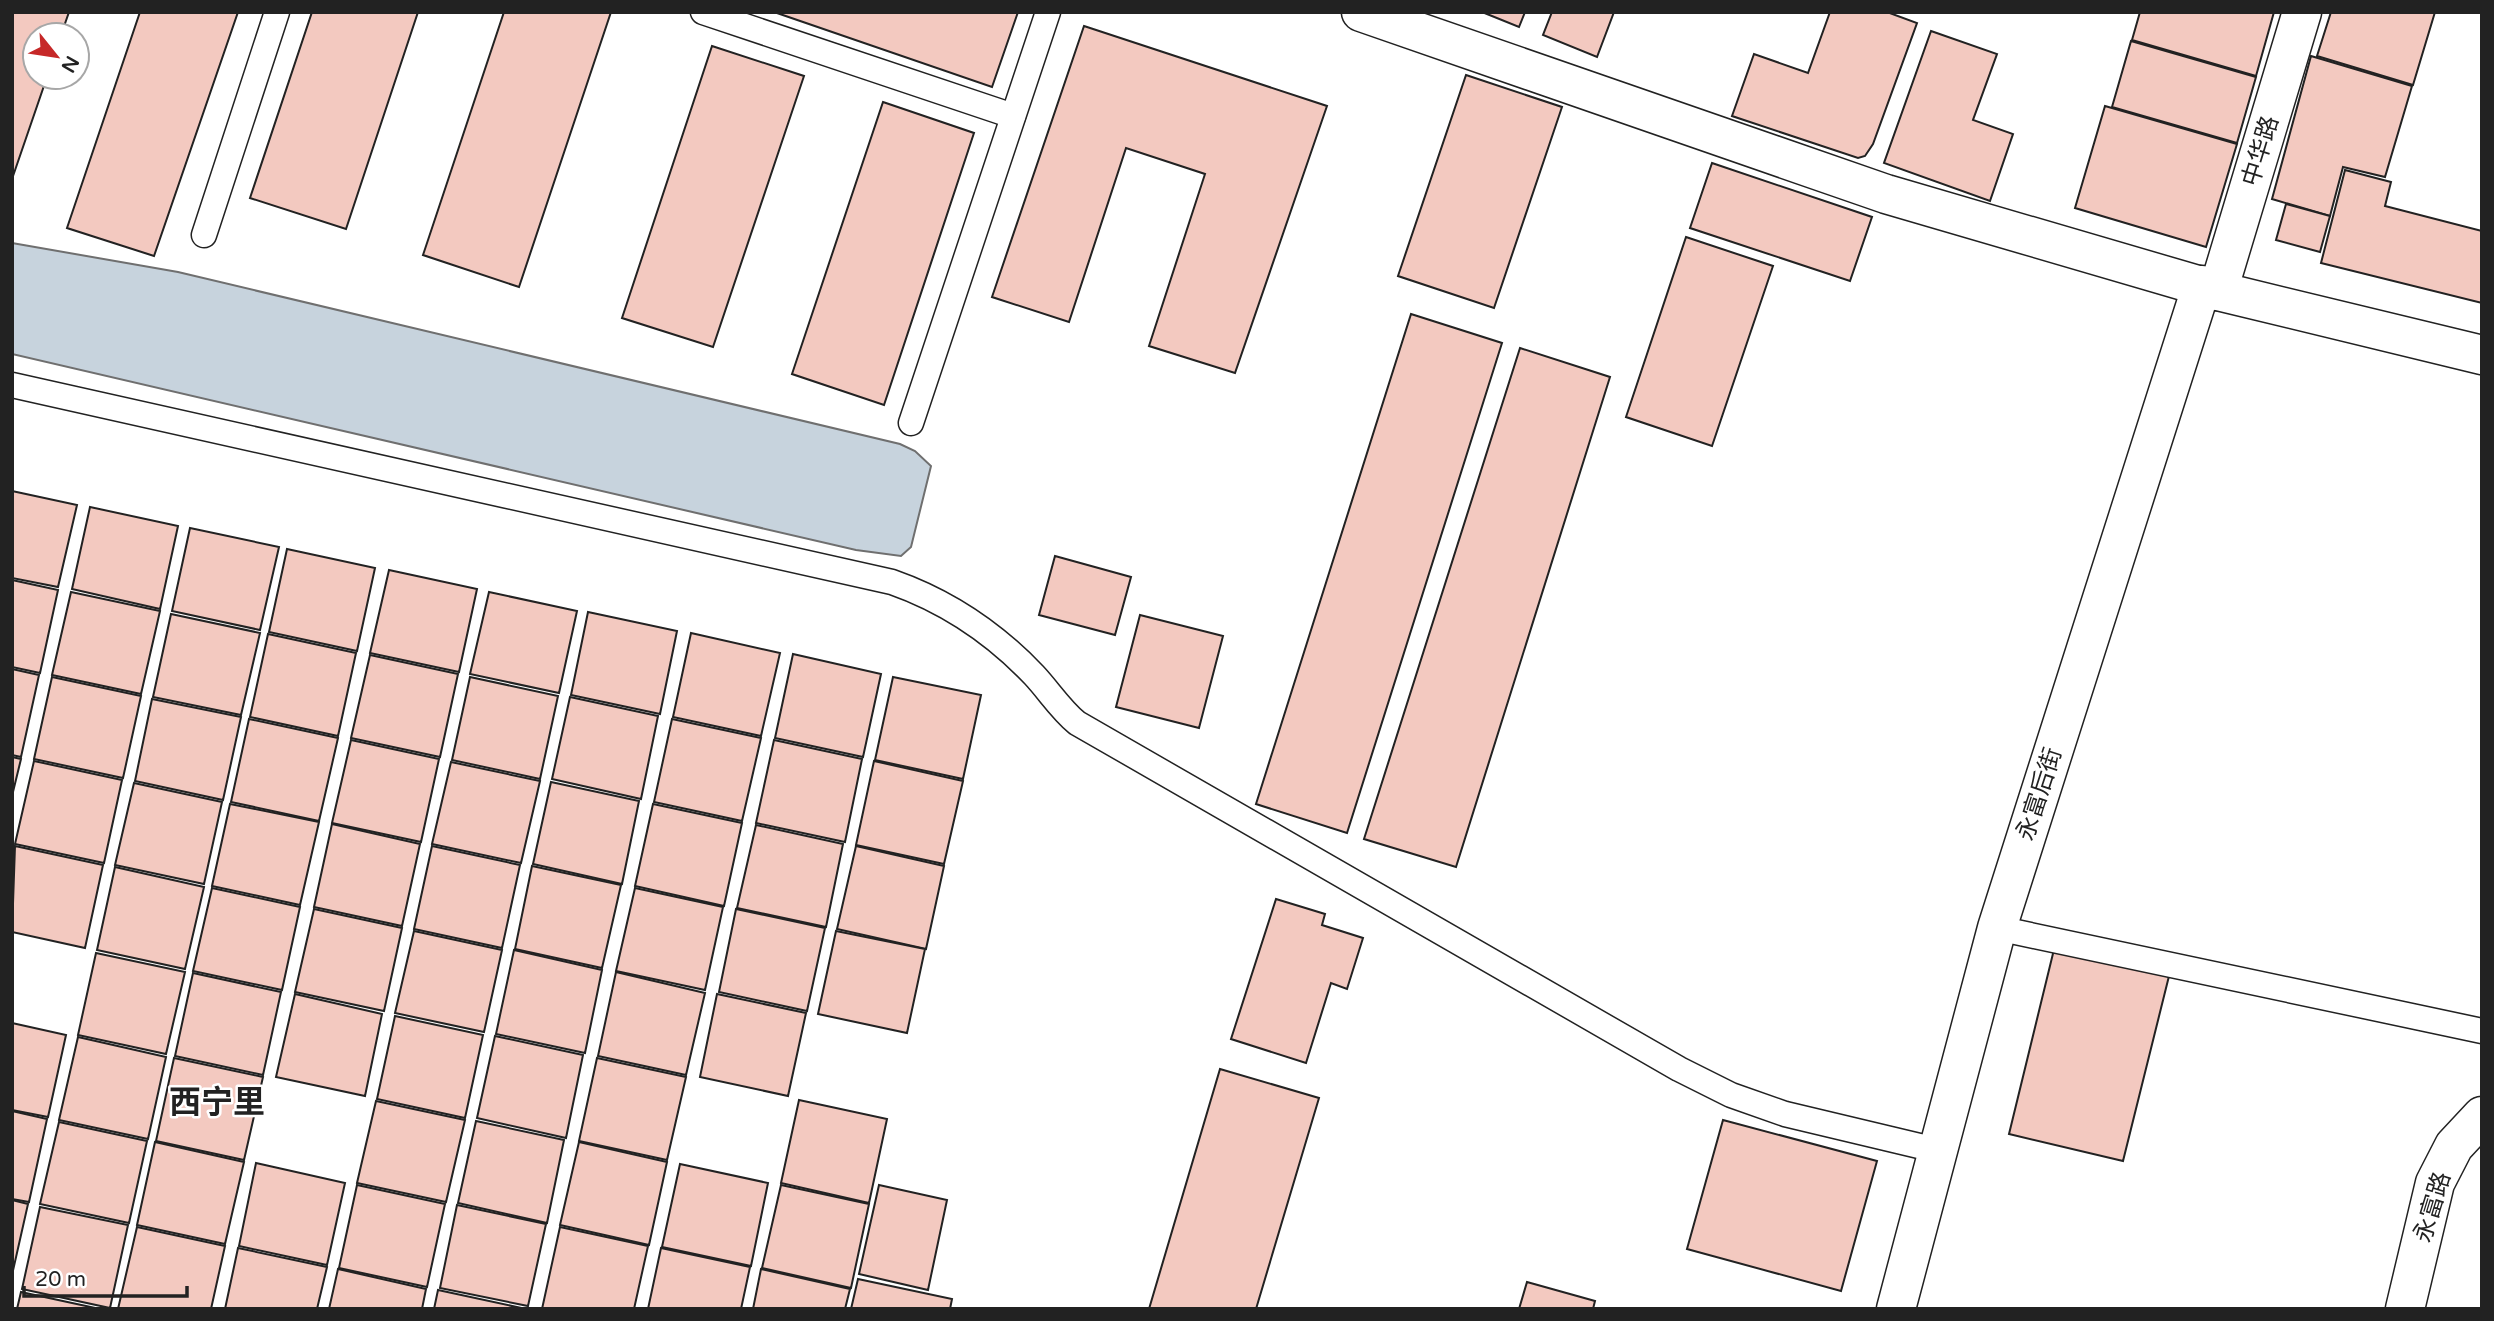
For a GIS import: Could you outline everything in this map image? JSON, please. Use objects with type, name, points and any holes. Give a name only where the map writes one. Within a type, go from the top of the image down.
[{"type":"street","points":[[1361,12],[1886,194],[2210,288],[2482,355]]},
{"type":"street","name":"中华路","points":[[2210,288],[2302,12]]},
{"type":"street","name":"永富后街","points":[[1896,1309],[1997,928],[2210,288]]},
{"type":"street","name":"永富路","points":[[2405,1309],[2435,1184],[2454,1146],[2482,1116]]},
{"type":"lane","points":[[204,235],[277,12]]},
{"type":"lane","points":[[703,12],[1013,116]]},
{"type":"lane","points":[[911,423],[1048,12]]},
{"type":"lane","points":[[12,385],[914,589],[954,611],[1006,647],[1037,678],[1059,708],[1077,723],[1679,1069],[1731,1095],[1785,1114],[1936,1150]]},
{"type":"lane","points":[[1997,928],[2482,1031]]},
{"type":"shaded area","points":[[12,243],[178,272],[900,444],[915,451],[931,466],[911,547],[901,556],[856,550],[12,354]]},
{"type":"building","points":[[12,12],[69,12],[66,21],[21,21],[21,91],[42,91],[12,179]]},
{"type":"building","points":[[140,12],[238,12],[154,256],[67,228]]},
{"type":"building","points":[[312,12],[418,12],[346,229],[250,198]]},
{"type":"building","points":[[504,12],[611,12],[519,287],[423,255]]},
{"type":"building","points":[[774,12],[1018,12],[992,87]]},
{"type":"building","points":[[1482,12],[1525,12],[1519,27]]},
{"type":"building","points":[[1552,12],[1614,12],[1597,57],[1543,35]]},
{"type":"building","points":[[1830,12],[1887,12],[1917,23],[1873,144],[1865,156],[1858,158],[1732,116],[1754,54],[1808,73]]},
{"type":"building","points":[[2140,12],[2274,12],[2256,76],[2132,40]]},
{"type":"building","points":[[2331,12],[2435,12],[2413,85],[2317,56]]},
{"type":"building","points":[[1084,26],[1327,106],[1235,373],[1149,346],[1205,174],[1126,148],[1069,322],[992,297]]},
{"type":"building","points":[[1931,31],[1997,54],[1973,120],[2013,134],[1990,201],[1884,163]]},
{"type":"building","points":[[2131,41],[2256,77],[2237,143],[2112,107]]},
{"type":"building","points":[[712,46],[804,76],[713,347],[622,318]]},
{"type":"building","points":[[2311,56],[2412,86],[2385,177],[2343,167],[2330,216],[2272,199]]},
{"type":"building","points":[[1466,75],[1562,107],[1494,308],[1398,276]]},
{"type":"building","points":[[883,102],[974,133],[884,405],[792,374]]},
{"type":"building","points":[[2105,106],[2237,144],[2206,247],[2075,208]]},
{"type":"building","points":[[1712,163],[1872,217],[1850,281],[1690,228]]},
{"type":"building","points":[[2345,170],[2391,182],[2385,206],[2482,231],[2482,303],[2321,263]]},
{"type":"building","points":[[2286,204],[2330,216],[2320,252],[2276,240]]},
{"type":"building","points":[[1686,237],[1773,266],[1712,446],[1626,417]]},
{"type":"building","points":[[1411,314],[1502,343],[1347,833],[1256,804]]},
{"type":"building","points":[[1520,348],[1610,377],[1456,867],[1364,839]]},
{"type":"building","points":[[12,491],[77,505],[58,587],[12,578]]},
{"type":"building","points":[[90,507],[178,526],[160,609],[72,589]]},
{"type":"building","points":[[190,528],[279,547],[260,630],[172,611]]},
{"type":"building","points":[[287,549],[375,568],[357,651],[269,632]]},
{"type":"building","points":[[1055,556],[1131,577],[1115,635],[1039,615]]},
{"type":"building","points":[[389,570],[477,589],[459,672],[370,653]]},
{"type":"building","points":[[12,580],[58,590],[40,673],[12,667]]},
{"type":"building","points":[[71,592],[160,611],[141,694],[52,675]]},
{"type":"building","points":[[489,592],[577,611],[559,693],[470,674]]},
{"type":"building","points":[[588,612],[677,631],[660,714],[571,695]]},
{"type":"building","points":[[171,614],[260,633],[241,715],[153,697]]},
{"type":"building","points":[[1140,615],[1223,636],[1199,728],[1116,707]]},
{"type":"building","points":[[691,633],[780,653],[761,736],[673,717]]},
{"type":"building","points":[[268,634],[356,653],[338,736],[250,717]]},
{"type":"building","points":[[793,654],[881,674],[863,757],[775,738]]},
{"type":"building","points":[[370,655],[458,674],[440,757],[351,738]]},
{"type":"building","points":[[12,669],[39,675],[21,757],[12,755]]},
{"type":"building","points":[[52,677],[141,696],[123,778],[34,759]]},
{"type":"building","points":[[470,677],[558,696],[540,779],[452,760]]},
{"type":"building","points":[[893,677],[981,695],[963,779],[875,760]]},
{"type":"building","points":[[570,697],[658,716],[641,799],[552,779]]},
{"type":"building","points":[[152,699],[241,717],[223,800],[135,781]]},
{"type":"building","points":[[249,719],[338,738],[319,821],[231,802]]},
{"type":"building","points":[[672,719],[761,738],[742,821],[654,802]]},
{"type":"building","points":[[351,740],[439,759],[421,842],[332,823]]},
{"type":"building","points":[[774,740],[862,759],[845,842],[756,823]]},
{"type":"building","points":[[12,757],[21,759],[12,796]]},
{"type":"building","points":[[34,761],[122,780],[104,863],[15,844]]},
{"type":"building","points":[[874,761],[963,781],[944,864],[856,845]]},
{"type":"building","points":[[451,762],[540,781],[521,863],[432,844]]},
{"type":"building","points":[[551,782],[639,801],[622,884],[533,864]]},
{"type":"building","points":[[134,783],[222,802],[204,884],[115,865]]},
{"type":"building","points":[[230,804],[319,822],[300,905],[212,886]]},
{"type":"building","points":[[653,804],[742,823],[724,906],[635,886]]},
{"type":"building","points":[[332,824],[420,844],[402,926],[314,907]]},
{"type":"building","points":[[756,825],[843,844],[826,927],[737,908]]},
{"type":"building","points":[[15,846],[103,865],[85,948],[12,932]]},
{"type":"building","points":[[432,846],[520,865],[502,948],[414,929]]},
{"type":"building","points":[[856,846],[944,866],[926,949],[837,929]]},
{"type":"building","points":[[532,866],[621,885],[602,968],[515,949]]},
{"type":"building","points":[[115,867],[204,887],[185,969],[97,950]]},
{"type":"building","points":[[212,888],[300,907],[282,990],[193,971]]},
{"type":"building","points":[[635,888],[723,907],[705,990],[616,971]]},
{"type":"building","points":[[1276,899],[1325,914],[1322,925],[1363,938],[1347,989],[1331,983],[1306,1063],[1231,1039]]},
{"type":"building","points":[[314,909],[402,928],[384,1011],[295,992]]},
{"type":"building","points":[[736,909],[825,928],[807,1011],[719,992]]},
{"type":"building","points":[[414,931],[502,950],[484,1032],[395,1013]]},
{"type":"building","points":[[836,931],[925,949],[907,1033],[818,1014]]},
{"type":"building","points":[[2058,933],[2173,960],[2123,1161],[2009,1134]]},
{"type":"building","points":[[514,950],[602,970],[585,1053],[496,1034]]},
{"type":"building","points":[[96,953],[185,972],[166,1054],[78,1035]]},
{"type":"building","points":[[616,972],[705,993],[686,1075],[598,1056]]},
{"type":"building","points":[[193,973],[281,992],[263,1075],[175,1056]]},
{"type":"building","points":[[295,994],[382,1014],[365,1096],[276,1077]]},
{"type":"building","points":[[717,994],[806,1013],[788,1096],[700,1077]]},
{"type":"building","points":[[395,1016],[483,1035],[465,1118],[377,1099]]},
{"type":"building","points":[[12,1023],[66,1035],[48,1117],[12,1110]]},
{"type":"building","points":[[495,1036],[583,1055],[566,1138],[477,1118]]},
{"type":"building","points":[[78,1037],[166,1057],[148,1139],[59,1120]]},
{"type":"building","points":[[174,1058],[263,1077],[244,1160],[156,1141]]},
{"type":"building","points":[[597,1058],[686,1077],[667,1160],[579,1141]]},
{"type":"building","points":[[1220,1069],[1319,1098],[1256,1309],[1149,1309]]},
{"type":"building","points":[[799,1100],[887,1119],[869,1203],[781,1183]]},
{"type":"building","points":[[376,1101],[465,1120],[446,1202],[357,1183]]},
{"type":"building","points":[[12,1111],[47,1119],[29,1202],[12,1199]]},
{"type":"building","points":[[1723,1120],[1877,1161],[1841,1291],[1687,1249]]},
{"type":"building","points":[[476,1121],[564,1140],[547,1223],[458,1203]]},
{"type":"building","points":[[59,1122],[147,1141],[129,1223],[40,1204]]},
{"type":"building","points":[[155,1142],[244,1162],[225,1244],[137,1225]]},
{"type":"building","points":[[579,1142],[667,1162],[649,1245],[560,1225]]},
{"type":"building","points":[[256,1163],[345,1183],[327,1265],[239,1246]]},
{"type":"building","points":[[680,1164],[768,1183],[751,1266],[662,1247]]},
{"type":"building","points":[[357,1185],[445,1204],[427,1287],[339,1268]]},
{"type":"building","points":[[781,1185],[869,1204],[851,1288],[762,1268]]},
{"type":"building","points":[[879,1185],[947,1200],[928,1290],[859,1274]]},
{"type":"building","points":[[12,1200],[28,1204],[12,1275]]},
{"type":"building","points":[[457,1205],[546,1224],[528,1306],[440,1288]]},
{"type":"building","points":[[40,1207],[128,1225],[110,1308],[22,1289]]},
{"type":"building","points":[[137,1227],[225,1246],[211,1309],[118,1309]]},
{"type":"building","points":[[560,1227],[648,1246],[634,1309],[542,1309]]},
{"type":"building","points":[[238,1248],[327,1267],[317,1309],[225,1309]]},
{"type":"building","points":[[661,1248],[750,1267],[741,1309],[648,1309]]},
{"type":"building","points":[[338,1269],[426,1289],[422,1309],[329,1309]]},
{"type":"building","points":[[761,1269],[850,1289],[845,1309],[753,1309]]},
{"type":"building","points":[[858,1279],[952,1299],[950,1309],[851,1309]]},
{"type":"building","points":[[1527,1282],[1595,1301],[1593,1309],[1519,1309]]},
{"type":"building","points":[[438,1290],[526,1309],[434,1309]]},
{"type":"building","points":[[21,1292],[100,1309],[17,1309]]},
{"type":"district","name":"西宁里","points":[[217,1102]]}]
